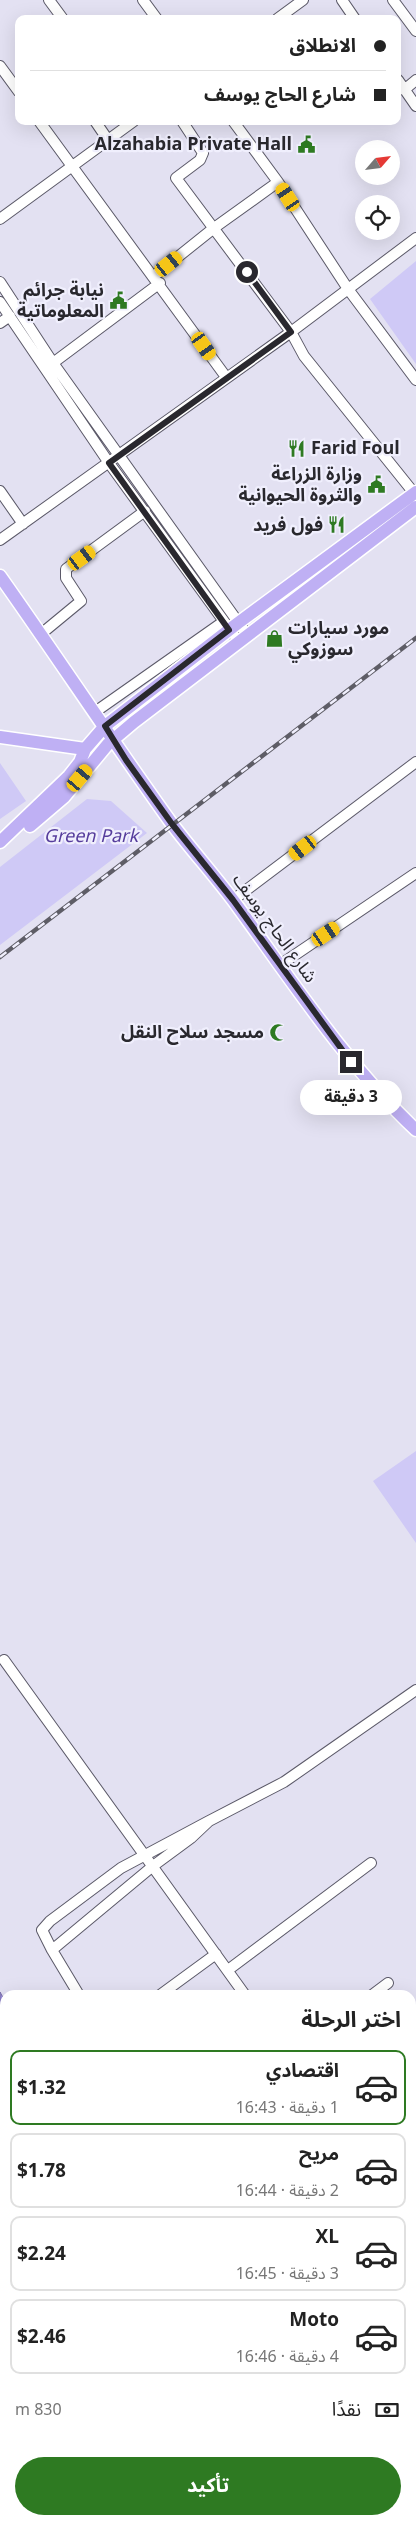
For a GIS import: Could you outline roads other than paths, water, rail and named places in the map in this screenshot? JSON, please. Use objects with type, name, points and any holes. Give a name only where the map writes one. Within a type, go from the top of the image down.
[{"type":"main road","points":[[0,842],[69,776],[80,762],[85,748],[105,726],[230,625],[415,493]]},
{"type":"main road","points":[[0,853],[64,797],[114,739],[416,507]]},
{"type":"main road","name":"شارع الحاج يوسف","points":[[0,576],[172,824],[233,900],[339,1048],[386,1102],[416,1130]]},
{"type":"main road","points":[[0,737],[85,748]]},
{"type":"street","points":[[50,0],[60,15]]},
{"type":"street","points":[[143,0],[154,15]]},
{"type":"street","points":[[282,15],[303,0]]},
{"type":"street","points":[[342,0],[352,15]]},
{"type":"street","points":[[393,0],[416,31]]},
{"type":"street","points":[[0,66],[15,87]]},
{"type":"street","points":[[404,90],[416,80]]},
{"type":"street","points":[[401,85],[416,106]]},
{"type":"street","points":[[42,125],[157,280],[226,377]]},
{"type":"street","points":[[99,125],[108,140]]},
{"type":"street","points":[[0,219],[129,125]]},
{"type":"street","points":[[185,125],[203,153],[200,160],[176,178],[291,332],[304,356],[415,493]]},
{"type":"street","points":[[236,125],[278,182],[348,289],[416,380]]},
{"type":"street","points":[[53,363],[157,280],[214,228],[278,182]]},
{"type":"street","points":[[0,540],[291,332],[416,238]]},
{"type":"street","points":[[0,282],[53,363],[119,456],[230,625]]},
{"type":"street","points":[[0,302],[109,463],[230,625],[244,639]]},
{"type":"street","points":[[0,323],[10,316]]},
{"type":"street","points":[[0,491],[23,524]]},
{"type":"street","points":[[41,634],[81,601],[66,578],[66,569],[144,511]]},
{"type":"street","points":[[95,712],[230,625]]},
{"type":"street","points":[[233,900],[416,762]]},
{"type":"street","points":[[280,965],[416,873]]},
{"type":"street","points":[[4,1660],[242,1990]]},
{"type":"street","points":[[76,1990],[42,1933],[42,1928],[121,1868],[144,1854],[284,1782],[416,1690]]},
{"type":"street","points":[[52,1950],[153,1866],[191,1838],[209,1821]]},
{"type":"street","points":[[228,1970],[371,1863]]},
{"type":"street","points":[[167,1990],[216,1954]]},
{"type":"street","points":[[379,1990],[388,1983]]},
{"type":"railway","points":[[0,957],[416,638]]},
{"type":"place","name":"Alzahabia Private Hall","points":[[306,144]]},
{"type":"place","name":"نيابة جرائم المعلوماتية","points":[[118,300]]},
{"type":"place","name":"Farid Foul","points":[[297,448]]},
{"type":"place","name":"وزارة الزراعة والثروة الحيوانية","points":[[376,484]]},
{"type":"place","name":"فول فريد","points":[[337,525]]},
{"type":"place","name":"مورد سيارات سوزوكي","points":[[274,638]]},
{"type":"place","name":"مسجد سلاح النقل","points":[[278,1032]]},
{"type":"park label","name":"Green Park","points":[[91,836]]}]
